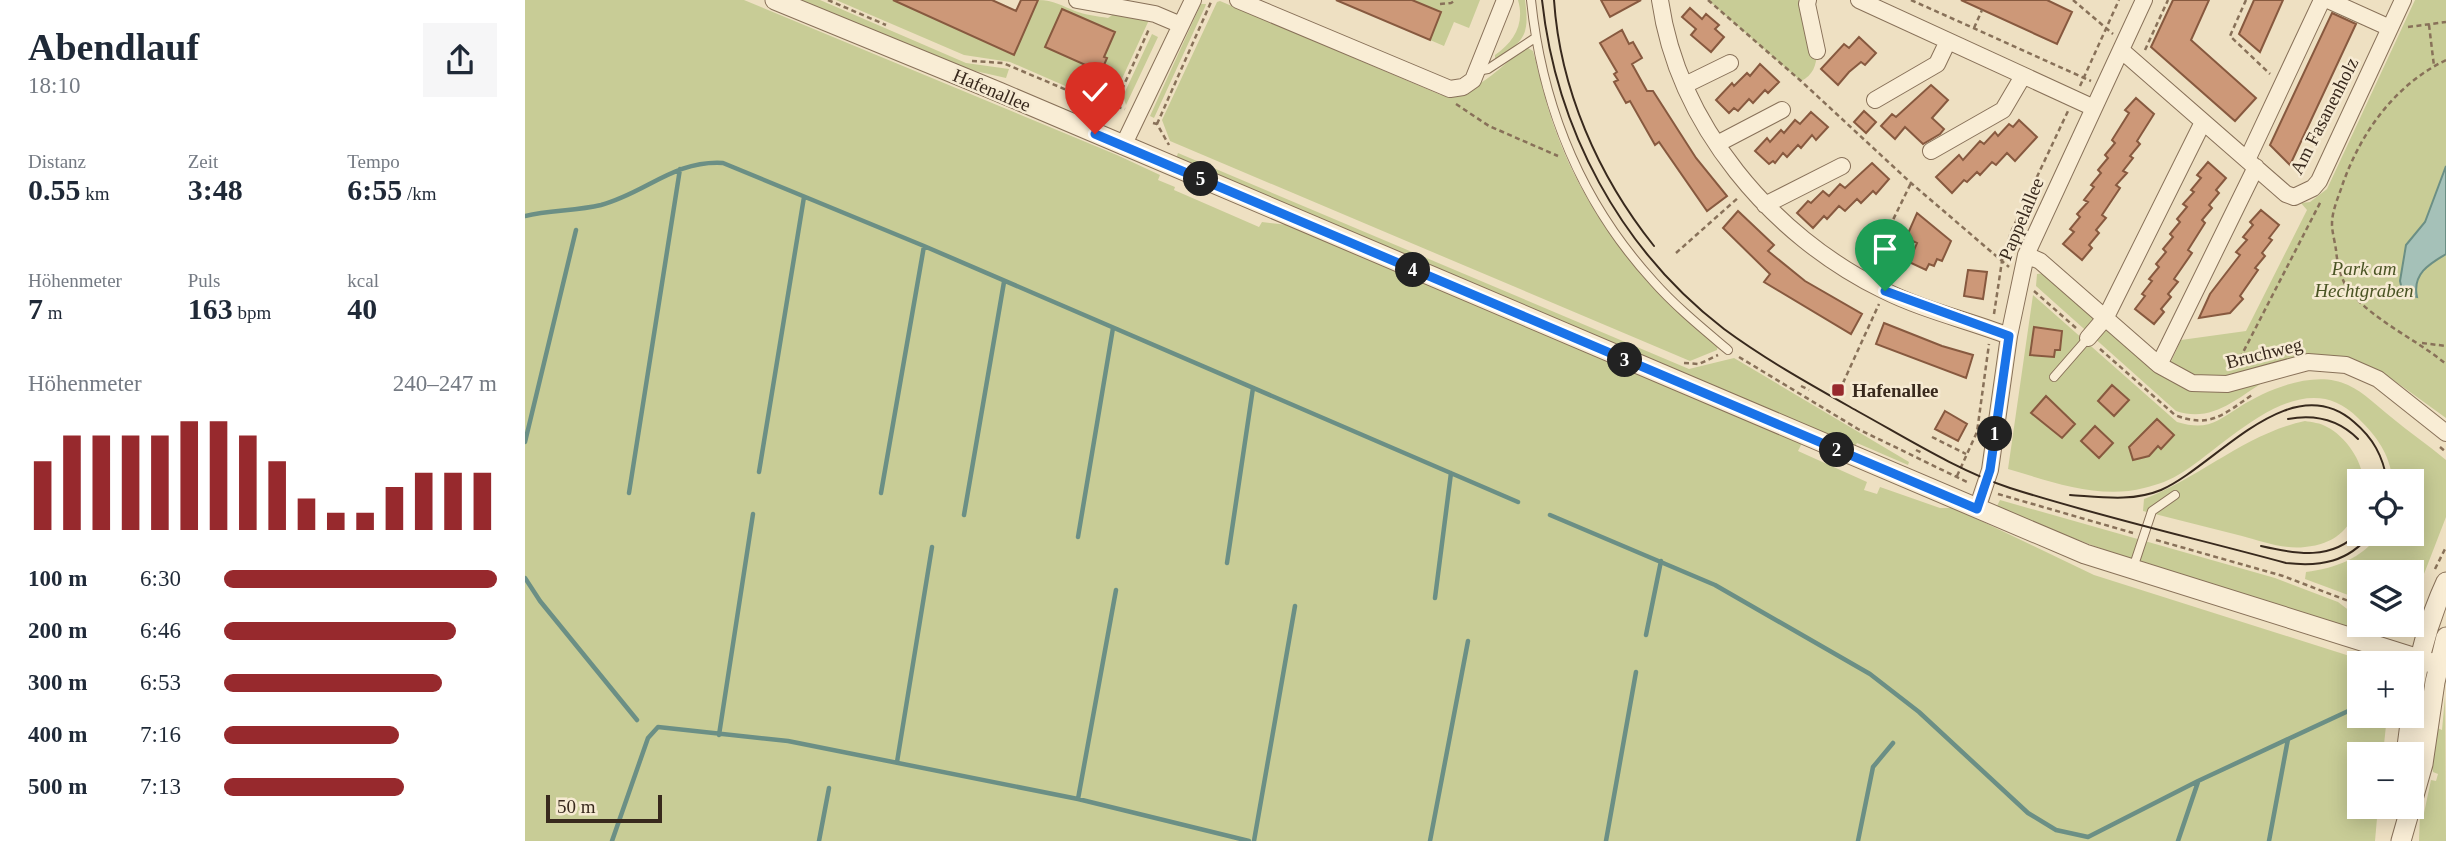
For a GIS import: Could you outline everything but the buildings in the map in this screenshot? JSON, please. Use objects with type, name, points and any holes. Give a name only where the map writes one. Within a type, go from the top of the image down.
[{"type":"street","name":"Hafenallee","points":[[775,0],[2085,554],[2393,651]]},
{"type":"street","points":[[1077,0],[1155,14],[1181,25]]},
{"type":"street","points":[[1123,146],[1193,0]]},
{"type":"street","points":[[1238,0],[1450,89],[1463,87],[1473,80],[1505,0]]},
{"type":"street","points":[[1660,0],[1671,46],[1685,85],[1717,144],[1765,205],[1813,248],[1864,280],[1885,291],[2009,336]]},
{"type":"street","points":[[1808,0],[1817,51]]},
{"type":"street","points":[[1859,0],[2094,108]]},
{"type":"street","name":"Pappelallee","points":[[1977,509],[1990,470],[2009,336],[2026,255],[2144,0]]},
{"type":"street","points":[[2159,365],[2322,0]]},
{"type":"street","points":[[2328,0],[2390,28]]},
{"type":"street","name":"Am Fasanenholz","points":[[2123,45],[2203,122],[2286,194],[2294,197],[2313,188],[2319,181],[2403,0]]},
{"type":"street","points":[[1875,100],[1937,64],[1948,41]]},
{"type":"street","points":[[1685,85],[1730,63]]},
{"type":"street","points":[[1931,151],[2003,110],[2023,76]]},
{"type":"street","points":[[1717,144],[1782,110]]},
{"type":"street","points":[[2088,338],[2106,317],[2203,122]]},
{"type":"street","points":[[1765,205],[1842,166]]},
{"type":"street","name":"Bruchweg","points":[[2026,255],[2040,261],[2159,365],[2192,383],[2227,384],[2308,362],[2346,365],[2378,379],[2446,433]]},
{"type":"street","points":[[2420,651],[2446,582]]},
{"type":"street","points":[[2400,841],[2423,764],[2438,665],[2446,637]]},
{"type":"street","name":"Hafenallee","points":[[2424,661],[2438,665]]},
{"type":"street","points":[[2400,841],[2401,819]]},
{"type":"lane","points":[[1531,0],[1535,38],[1547,94],[1574,163],[1598,207],[1653,282],[1728,350]]},
{"type":"lane","points":[[1477,71],[1488,69],[1535,38]]},
{"type":"lane","points":[[2054,377],[2088,338]]},
{"type":"lane","points":[[2133,569],[2152,511],[2175,495]]},
{"type":"path","points":[[828,0],[892,28]]},
{"type":"path","points":[[1440,4],[1451,4],[1456,0]]},
{"type":"path","points":[[1707,0],[2002,261]]},
{"type":"path","points":[[1911,0],[2103,87]]},
{"type":"path","points":[[2073,0],[2123,45]]},
{"type":"path","points":[[1673,359],[1686,364],[1699,364],[1728,350],[1858,429],[1957,478],[1977,432],[2002,261],[2021,210],[2119,0]]},
{"type":"path","points":[[2142,56],[2168,0]]},
{"type":"path","points":[[2246,0],[2230,36],[2283,85]]},
{"type":"path","points":[[1174,148],[1168,145],[1157,124],[1211,2]]},
{"type":"path","points":[[1974,28],[1982,10]]},
{"type":"path","points":[[968,61],[1003,63],[1088,99],[1115,105],[1155,14]]},
{"type":"path","points":[[2390,28],[2446,22]]},
{"type":"path","points":[[2429,25],[2434,66]]},
{"type":"path","points":[[2446,60],[2404,88],[2375,118],[2355,151],[2336,202],[2332,223],[2337,260],[2347,288],[2369,311],[2421,343],[2446,364]]},
{"type":"path","points":[[1050,92],[1053,84]]},
{"type":"path","points":[[1450,89],[1447,96],[1489,126],[1574,163]]},
{"type":"path","points":[[1864,280],[1911,183]]},
{"type":"path","points":[[1676,253],[1749,188]]},
{"type":"path","points":[[2227,384],[2321,201]]},
{"type":"path","points":[[1843,383],[1885,291]]},
{"type":"path","points":[[2421,343],[2446,346]]},
{"type":"path","points":[[1801,386],[1808,390]]},
{"type":"path","points":[[1932,436],[1968,454]]},
{"type":"path","points":[[1916,450],[1922,453]]},
{"type":"path","points":[[2000,495],[2283,576],[2347,600]]},
{"type":"green space","points":[[525,0],[744,0],[1117,155],[1160,175],[1158,180],[1175,187],[1174,190],[1259,227],[1262,222],[1288,225],[1802,443],[1798,451],[1867,482],[1864,490],[1877,494],[1880,487],[1940,508],[1954,508],[2094,575],[2347,655],[2347,728],[2386,728],[2384,742],[2347,742],[2347,819],[2377,819],[2375,841],[525,841]]},
{"type":"green space","points":[[801,0],[820,0],[966,63],[1009,69],[1006,78],[958,67]]},
{"type":"green space","points":[[836,0],[911,0],[908,7],[1013,55],[1038,0],[1053,2],[1091,15],[1108,18],[1115,13],[1149,20],[1115,94],[1107,99],[1086,95],[1010,62],[964,55]]},
{"type":"green space","points":[[1412,0],[1480,0],[1469,28],[1454,22],[1444,46],[1430,40],[1441,12]]},
{"type":"green space","points":[[1518,0],[1525,0],[1527,22],[1523,36],[1513,48],[1495,60],[1495,55],[1508,44],[1519,25]]},
{"type":"green space","points":[[1708,0],[1798,0],[1807,4],[1815,35],[1817,57],[1810,75],[1801,81]]},
{"type":"green space","name":"Park am Hechtgraben","points":[[2415,0],[2446,0],[2446,418],[2392,379],[2371,367],[2348,359],[2256,369],[2221,377],[2197,376],[2170,364],[2181,340],[2246,331],[2307,210],[2301,203],[2310,202],[2327,189]]},
{"type":"green space","points":[[1217,2],[1441,95],[1475,87],[1523,49],[1533,51],[1555,129],[1583,192],[1621,248],[1643,274],[1718,345],[1717,350],[1690,361],[1170,141],[1162,120]]},
{"type":"green space","points":[[1201,4],[1206,4],[1154,118],[1150,116]]},
{"type":"green space","points":[[1152,34],[1158,37],[1126,105],[1123,96]]},
{"type":"green space","points":[[1178,153],[1689,369],[1734,358],[1909,462],[1908,465],[1857,443],[1854,448],[1176,159]]},
{"type":"green space","points":[[2045,273],[2160,373],[2265,381],[2234,402],[2212,412],[2189,414],[2176,411],[2036,286],[2037,274]]},
{"type":"green space","points":[[2033,295],[2177,422],[2187,425],[2211,423],[2252,400],[2293,383],[2322,379],[2348,385],[2446,460],[2446,517],[2424,574],[2424,560],[2349,560],[2369,546],[2424,546],[2424,469],[2390,469],[2377,439],[2358,418],[2336,402],[2313,398],[2290,402],[2267,412],[2178,475],[2144,488],[2110,492],[2075,488],[2008,469]]},
{"type":"green space","points":[[2305,421],[2325,426],[2340,436],[2360,465],[2361,469],[2347,469],[2347,526],[2330,540],[2319,545],[2297,548],[2281,546],[2143,511],[2144,499],[2283,427]]},
{"type":"green space","points":[[2000,500],[2275,578],[2338,602],[2347,609],[2347,626],[2128,558],[1997,506]]},
{"type":"green space","points":[[2347,561],[2347,595],[2305,579],[2306,572]]},
{"type":"green space","points":[[2445,696],[2446,841],[2419,841],[2420,819],[2424,819],[2431,780],[2436,781],[2438,774],[2433,772],[2432,767],[2435,727],[2442,730]]},
{"type":"water","points":[[2446,166],[2446,254],[2419,276],[2417,297],[2403,294],[2400,281],[2406,245],[2425,222]]},
{"type":"waterway","points":[[525,216],[601,205],[675,172],[706,163],[723,163],[924,246],[1518,502]]},
{"type":"waterway","points":[[629,493],[680,169]]},
{"type":"waterway","points":[[759,472],[804,197]]},
{"type":"waterway","points":[[525,442],[576,230]]},
{"type":"waterway","points":[[881,493],[924,246]]},
{"type":"waterway","points":[[964,515],[1004,282]]},
{"type":"waterway","points":[[1078,537],[1113,328]]},
{"type":"waterway","points":[[1227,563],[1253,388]]},
{"type":"waterway","points":[[1435,598],[1451,473]]},
{"type":"waterway","points":[[719,735],[753,514]]},
{"type":"waterway","points":[[1550,515],[1715,585],[1870,674],[1919,712],[2028,813],[2056,830],[2088,837],[2198,781],[2347,712]]},
{"type":"waterway","points":[[897,762],[932,547]]},
{"type":"waterway","points":[[1646,635],[1661,561]]},
{"type":"waterway","points":[[525,578],[540,601],[637,720]]},
{"type":"waterway","points":[[1078,799],[1116,590]]},
{"type":"waterway","points":[[1254,841],[1295,606]]},
{"type":"waterway","points":[[1430,841],[1468,641]]},
{"type":"waterway","points":[[1606,841],[1636,672]]},
{"type":"waterway","points":[[612,841],[648,738],[658,727],[788,741],[1078,799],[1249,841]]},
{"type":"waterway","points":[[2269,841],[2288,739]]},
{"type":"waterway","points":[[1858,841],[1873,767],[1893,743]]},
{"type":"waterway","points":[[2178,841],[2198,782]]},
{"type":"waterway","points":[[819,841],[829,788]]},
{"type":"tram line","points":[[1542,0],[1562,95],[1578,140],[1599,183],[1624,224],[1654,262],[1687,297],[1724,329],[1756,351],[1914,443],[1990,481],[2010,488],[2286,563],[2333,561],[2359,546]]},
{"type":"tram line","points":[[1554,0],[1564,66],[1585,130],[1616,191],[1654,246]]},
{"type":"tram line","points":[[2070,495],[2128,497],[2161,490],[2254,426],[2279,413],[2305,406],[2330,408],[2354,422],[2372,441],[2384,469]]},
{"type":"tram line","points":[[2288,419],[2308,417],[2326,420],[2342,427],[2358,439]]},
{"type":"tram line","points":[[2261,546],[2313,553],[2337,548],[2347,542]]},
{"type":"place","name":"Hafenallee","points":[[1838,390]]},
{"type":"route","points":[[1095,134],[1977,509],[1990,470],[2009,336],[1885,291]]}]
